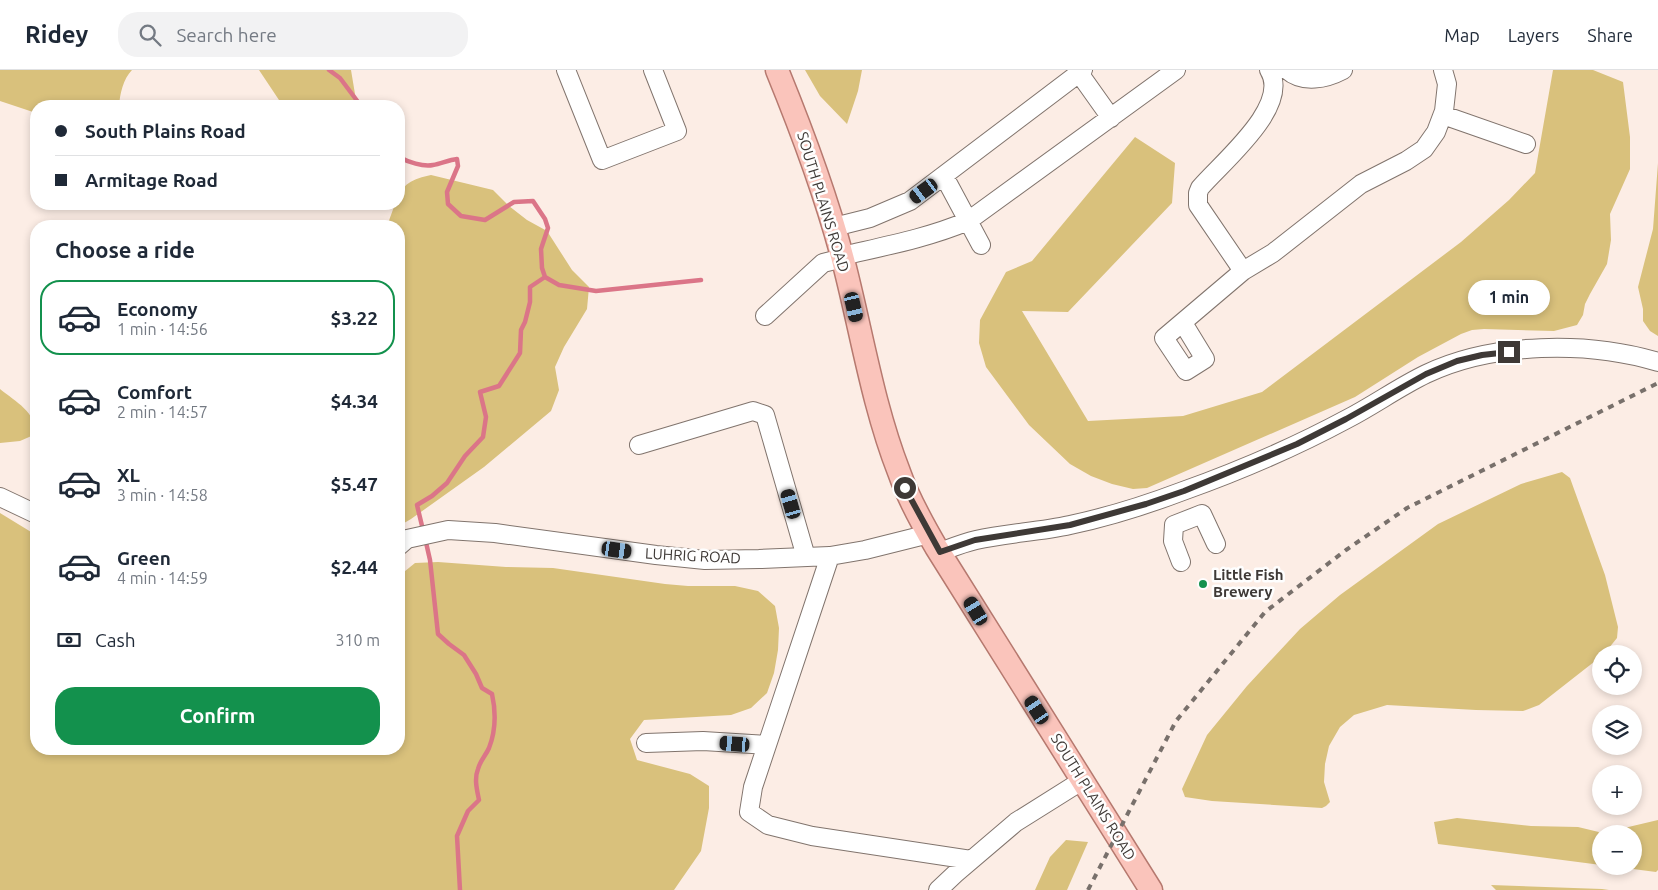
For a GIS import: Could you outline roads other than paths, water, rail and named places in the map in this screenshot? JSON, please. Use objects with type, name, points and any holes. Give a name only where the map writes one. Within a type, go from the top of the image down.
[{"type":"main road","name":"SOUTH PLAINS ROAD","points":[[777,70],[805,140],[834,227],[883,427],[899,473],[912,502],[934,543],[1028,696],[1152,890]]},
{"type":"street","points":[[566,70],[602,160],[677,131],[653,70]]},
{"type":"street","points":[[765,316],[823,263],[919,238],[968,221],[1176,70]]},
{"type":"street","points":[[1243,271],[1198,205],[1198,193],[1200,188],[1254,128],[1271,103],[1274,83],[1269,70]]},
{"type":"street","points":[[1287,70],[1304,78],[1322,79],[1343,70]]},
{"type":"street","points":[[1183,323],[1243,271],[1273,253],[1361,184],[1416,156],[1431,141],[1442,115],[1447,84],[1444,70]]},
{"type":"street","points":[[834,227],[870,218],[910,201],[1081,71],[1111,118]]},
{"type":"street","points":[[1442,115],[1526,144]]},
{"type":"street","points":[[944,176],[981,246]]},
{"type":"street","name":"LUHRIG ROAD","points":[[405,541],[448,530],[495,533],[705,560],[830,556],[865,550],[975,540],[1070,525],[1146,504],[1184,491],[1297,444],[1426,374],[1457,361],[1495,353],[1543,349],[1580,349],[1626,354],[1658,362]]},
{"type":"street","points":[[639,444],[753,411],[765,415],[806,557]]},
{"type":"street","points":[[1184,491],[1193,518]]},
{"type":"street","points":[[0,497],[30,511]]},
{"type":"street","points":[[1181,562],[1173,541],[1174,526],[1202,514],[1216,544]]},
{"type":"street","points":[[830,556],[753,787],[749,812],[768,824],[812,836],[971,860]]},
{"type":"street","points":[[646,743],[703,742],[767,746]]},
{"type":"street","points":[[938,890],[1016,822],[1083,780]]},
{"type":"waterway","points":[[329,70],[340,78],[356,100]]},
{"type":"waterway","points":[[405,160],[429,165],[457,159],[458,166],[447,192],[448,204],[461,216],[485,220],[514,202],[533,201],[545,219],[548,228],[541,249],[542,268],[545,277],[530,287],[530,302],[521,330],[520,353],[499,386],[480,392],[486,417],[483,437],[465,456],[447,483],[432,496],[417,505],[423,530]]},
{"type":"waterway","points":[[545,277],[559,285],[596,291],[701,280]]},
{"type":"waterway","points":[[425,538],[430,560],[438,634],[464,655],[482,688],[492,694],[494,708],[495,721],[491,741],[488,751],[480,763],[476,777],[479,800],[468,811],[457,836],[460,890]]},
{"type":"railway","points":[[1088,890],[1176,721],[1265,612],[1346,550],[1407,508],[1658,383]]},
{"type":"place","name":"Little Fish Brewery","points":[[1203,584]]}]
